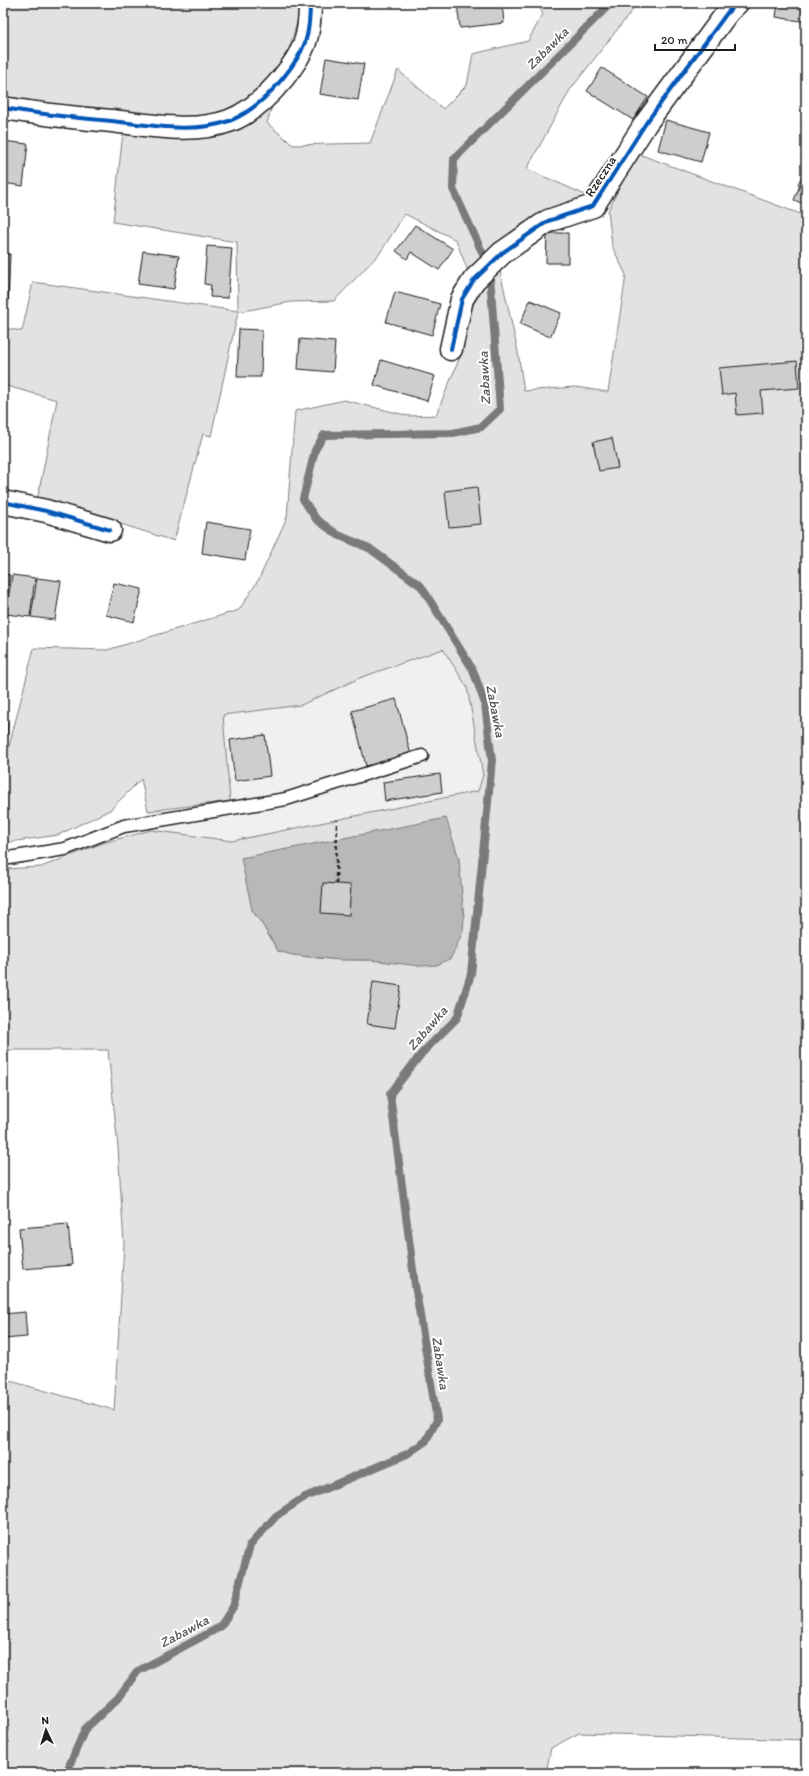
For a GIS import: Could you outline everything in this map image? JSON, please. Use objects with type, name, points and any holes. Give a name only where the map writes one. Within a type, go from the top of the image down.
[{"type":"street","points":[[3,108],[154,126],[200,127],[230,120],[257,104],[290,69],[306,41],[310,29],[310,3]]},
{"type":"street","name":"Rzeczna","points":[[451,349],[462,299],[474,280],[502,252],[548,221],[593,206],[646,123],[727,13],[738,3]]},
{"type":"street","points":[[3,502],[46,511],[110,530]]},
{"type":"lane","points":[[3,859],[65,849],[124,826],[286,798],[422,756]]},
{"type":"path","points":[[336,884],[337,820]]},
{"type":"shaded area","points":[[3,3],[298,3],[299,16],[267,123],[293,145],[370,143],[398,70],[443,109],[467,85],[473,54],[528,41],[543,14],[537,3],[638,3],[570,90],[527,169],[590,197],[469,274],[456,240],[405,214],[380,253],[334,301],[291,302],[238,312],[211,436],[203,434],[174,541],[105,519],[37,501],[57,400],[3,385],[3,328],[22,331],[33,282],[238,311],[237,242],[113,222],[125,114],[3,99]]},
{"type":"shaded area","points":[[636,153],[806,216],[806,1740],[579,1733],[551,1748],[546,1773],[3,1773],[3,1379],[114,1410],[124,1245],[118,1147],[108,1050],[3,1050],[3,869],[41,867],[103,843],[151,830],[232,841],[478,791],[483,775],[467,687],[443,649],[362,677],[301,705],[223,715],[230,801],[148,811],[141,779],[110,810],[58,835],[3,843],[3,770],[34,648],[107,650],[239,610],[259,579],[287,517],[295,411],[344,400],[409,416],[436,415],[462,352],[472,306],[498,262],[518,352],[524,391],[575,387],[608,392],[626,275],[612,246],[608,211]],"holes":[[[445,818],[459,859],[370,960],[347,960],[301,956],[278,951],[252,910]]]},
{"type":"shaded area","points":[[443,649],[467,687],[483,775],[478,791],[232,842],[151,830],[148,811],[230,801],[223,715],[301,705],[362,677]]},
{"type":"shaded area","points":[[446,818],[459,859],[464,918],[463,931],[451,958],[437,965],[420,966],[370,960],[340,960],[292,955],[278,951],[252,910],[241,858]]},
{"type":"building","points":[[457,3],[502,3],[504,23],[460,28]]},
{"type":"building","points":[[778,3],[806,3],[806,22],[776,17]]},
{"type":"building","points":[[326,58],[364,64],[358,100],[320,94]]},
{"type":"building","points":[[602,68],[648,97],[633,120],[587,91]]},
{"type":"building","points":[[666,120],[709,132],[701,162],[658,150]]},
{"type":"building","points":[[3,141],[28,144],[23,186],[3,183]]},
{"type":"building","points":[[804,172],[806,173],[806,205],[794,200],[800,185],[798,184]]},
{"type":"building","points":[[415,225],[453,249],[439,270],[411,252],[407,259],[396,251]]},
{"type":"building","points":[[547,233],[568,233],[568,263],[546,263]]},
{"type":"building","points":[[207,246],[232,248],[228,298],[210,297],[211,285],[204,284]]},
{"type":"building","points":[[143,251],[179,256],[174,289],[138,284]]},
{"type":"building","points":[[3,254],[10,254],[8,306],[3,306]]},
{"type":"building","points":[[395,292],[440,304],[432,335],[386,322]]},
{"type":"building","points":[[530,300],[561,313],[550,337],[520,324]]},
{"type":"building","points":[[239,329],[262,330],[261,377],[237,377]]},
{"type":"building","points":[[300,339],[335,342],[333,372],[298,369]]},
{"type":"building","points":[[381,360],[435,376],[427,401],[374,385]]},
{"type":"building","points":[[797,361],[799,388],[761,391],[763,413],[737,415],[735,393],[722,395],[719,368]]},
{"type":"building","points":[[612,438],[618,468],[599,471],[593,442]]},
{"type":"building","points":[[477,487],[481,524],[449,527],[445,491]]},
{"type":"building","points":[[206,522],[250,529],[245,560],[202,553]]},
{"type":"building","points":[[3,574],[10,575],[5,614],[3,613]]},
{"type":"building","points":[[12,575],[35,578],[30,617],[6,614]]},
{"type":"building","points":[[37,578],[61,581],[55,620],[31,617]]},
{"type":"building","points":[[114,583],[142,589],[134,622],[106,615]]},
{"type":"building","points":[[396,699],[411,755],[366,766],[352,711]]},
{"type":"building","points":[[3,722],[8,722],[6,750],[3,750]]},
{"type":"building","points":[[265,735],[270,776],[235,781],[230,740]]},
{"type":"building","points":[[440,774],[442,792],[385,801],[383,782]]},
{"type":"building","points":[[323,883],[351,885],[349,915],[321,913]]},
{"type":"building","points":[[373,982],[401,986],[395,1028],[367,1024]]},
{"type":"building","points":[[68,1224],[72,1265],[23,1269],[19,1228]]},
{"type":"building","points":[[25,1312],[27,1337],[3,1339],[3,1314]]},
{"type":"waterway","name":"Zabawka","points":[[483,254],[453,189],[454,159],[611,3]]},
{"type":"waterway","name":"Zabawka","points":[[66,1773],[85,1729],[118,1698],[138,1671],[220,1627],[233,1607],[250,1545],[276,1516],[303,1498],[407,1454],[426,1441],[437,1420],[415,1285],[390,1094],[422,1053],[457,1018],[471,974],[492,761],[485,704],[473,670],[421,586],[369,548],[338,535],[316,519],[303,499],[315,450],[324,435],[453,433],[481,427],[500,409],[490,276]]},
{"type":"cycle path","points":[[3,108],[57,116],[186,128],[215,125],[229,121],[245,113],[266,97],[283,78],[296,60],[305,43],[307,35],[310,3]]},
{"type":"cycle path","points":[[451,349],[462,299],[474,280],[502,253],[548,221],[593,206],[646,123],[727,13],[737,3]]},
{"type":"cycle path","points":[[3,502],[46,511],[110,530]]}]
